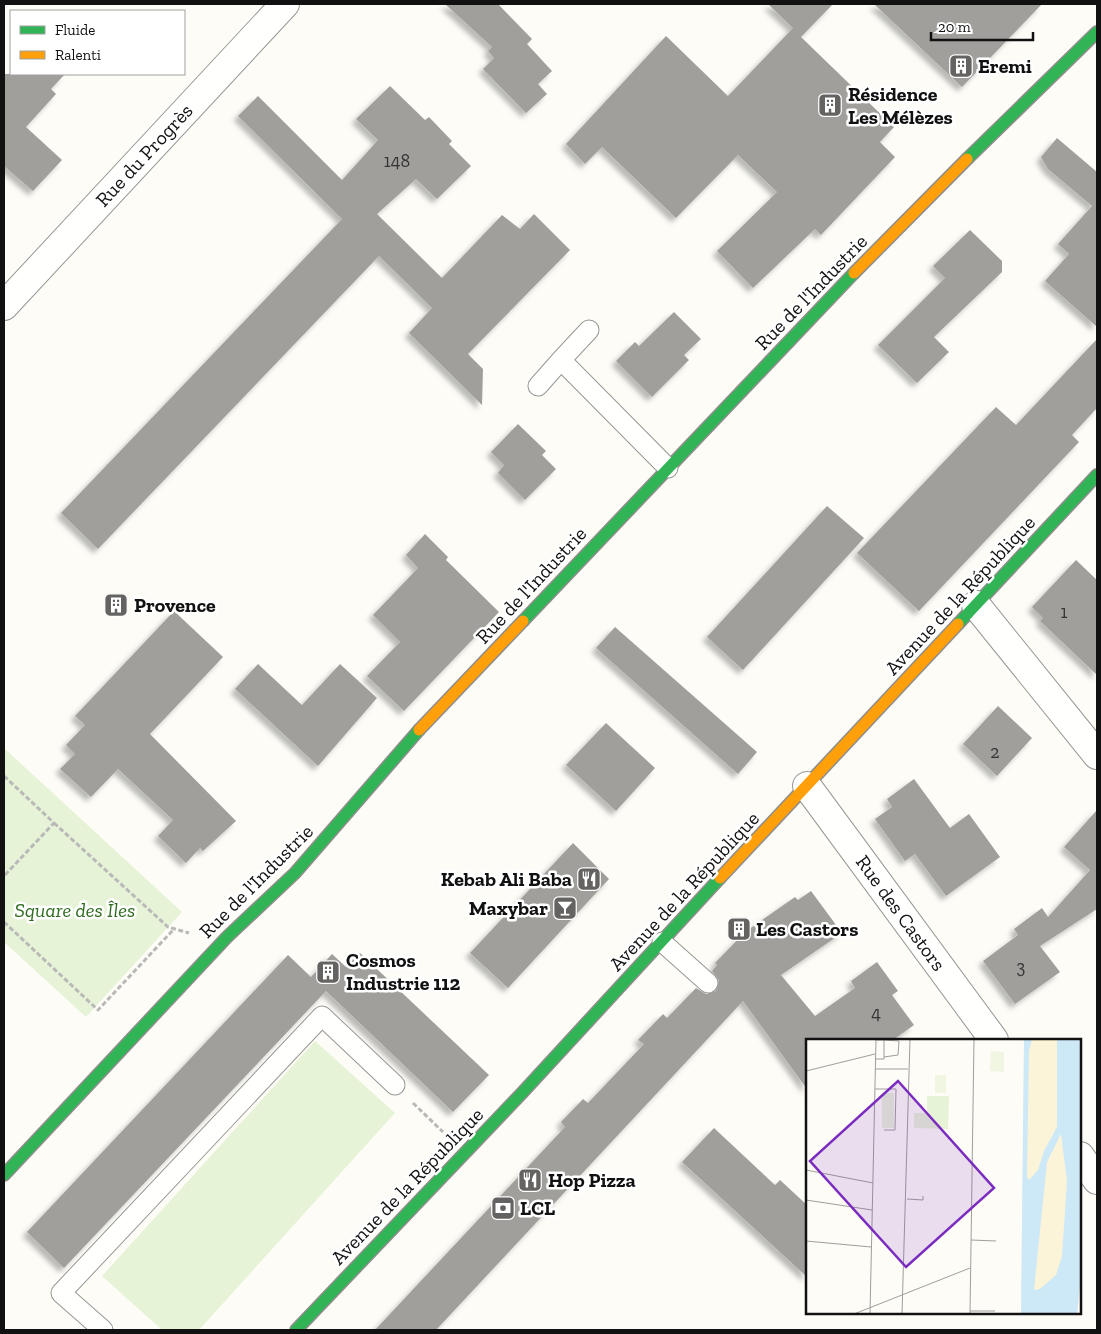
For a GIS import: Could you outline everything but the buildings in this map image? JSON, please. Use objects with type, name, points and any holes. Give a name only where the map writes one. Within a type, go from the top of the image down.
[{"type":"street","name":"Rue du Progrès","points":[[4,306],[285,4]]},
{"type":"street","name":"Rue de l'Industrie","points":[[4,1175],[227,937],[295,873],[420,729],[668,468],[875,252],[1059,67],[1097,32]]},
{"type":"street","name":"Avenue de la République","points":[[296,1330],[662,942],[1097,475]]},
{"type":"street","points":[[976,605],[1097,755]]},
{"type":"street","name":"Rue des Castors","points":[[807,786],[993,1039]]},
{"type":"street","points":[[1081,1157],[1097,1180]]},
{"type":"lane","points":[[538,386],[589,330]]},
{"type":"lane","points":[[561,360],[668,468]]},
{"type":"lane","points":[[662,942],[708,983]]},
{"type":"lane","points":[[103,1330],[61,1293],[322,1016],[395,1085]]},
{"type":"path","points":[[4,776],[168,927],[192,934],[213,924],[227,937]]},
{"type":"path","points":[[4,876],[54,823]]},
{"type":"path","points":[[4,922],[98,1010],[174,929]]},
{"type":"path","points":[[395,1085],[464,1152]]},
{"type":"green space","name":"Square des Îles","points":[[4,748],[182,912],[86,1017],[4,942]]},
{"type":"green space","points":[[315,1041],[395,1113],[199,1330],[162,1330],[102,1276]]},
{"type":"traffic: fast","points":[[967,159],[1097,32]]},
{"type":"traffic: fast","points":[[523,621],[854,273]]},
{"type":"traffic: fast","points":[[958,624],[1097,475]]},
{"type":"traffic: fast","points":[[4,1175],[227,937],[295,873],[419,730]]},
{"type":"traffic: fast","points":[[296,1330],[522,1093],[720,878]]},
{"type":"traffic: slow","points":[[854,273],[967,159]]},
{"type":"traffic: slow","points":[[419,730],[523,621]]},
{"type":"traffic: slow","points":[[720,878],[958,624]]},
{"type":"place","name":"Eremi","points":[[961,66]]},
{"type":"place","name":"Résidence Les Mélèzes","points":[[830,105]]},
{"type":"place","name":"Provence","points":[[116,605]]},
{"type":"place","name":"Kebab Ali Baba","points":[[589,879]]},
{"type":"place","name":"Maxybar","points":[[565,908]]},
{"type":"place","name":"Les Castors","points":[[739,929]]},
{"type":"place","name":"Cosmos Industrie 112","points":[[328,972]]},
{"type":"place","name":"Hop Pizza","points":[[530,1180]]},
{"type":"place","name":"LCL","points":[[503,1208]]}]
